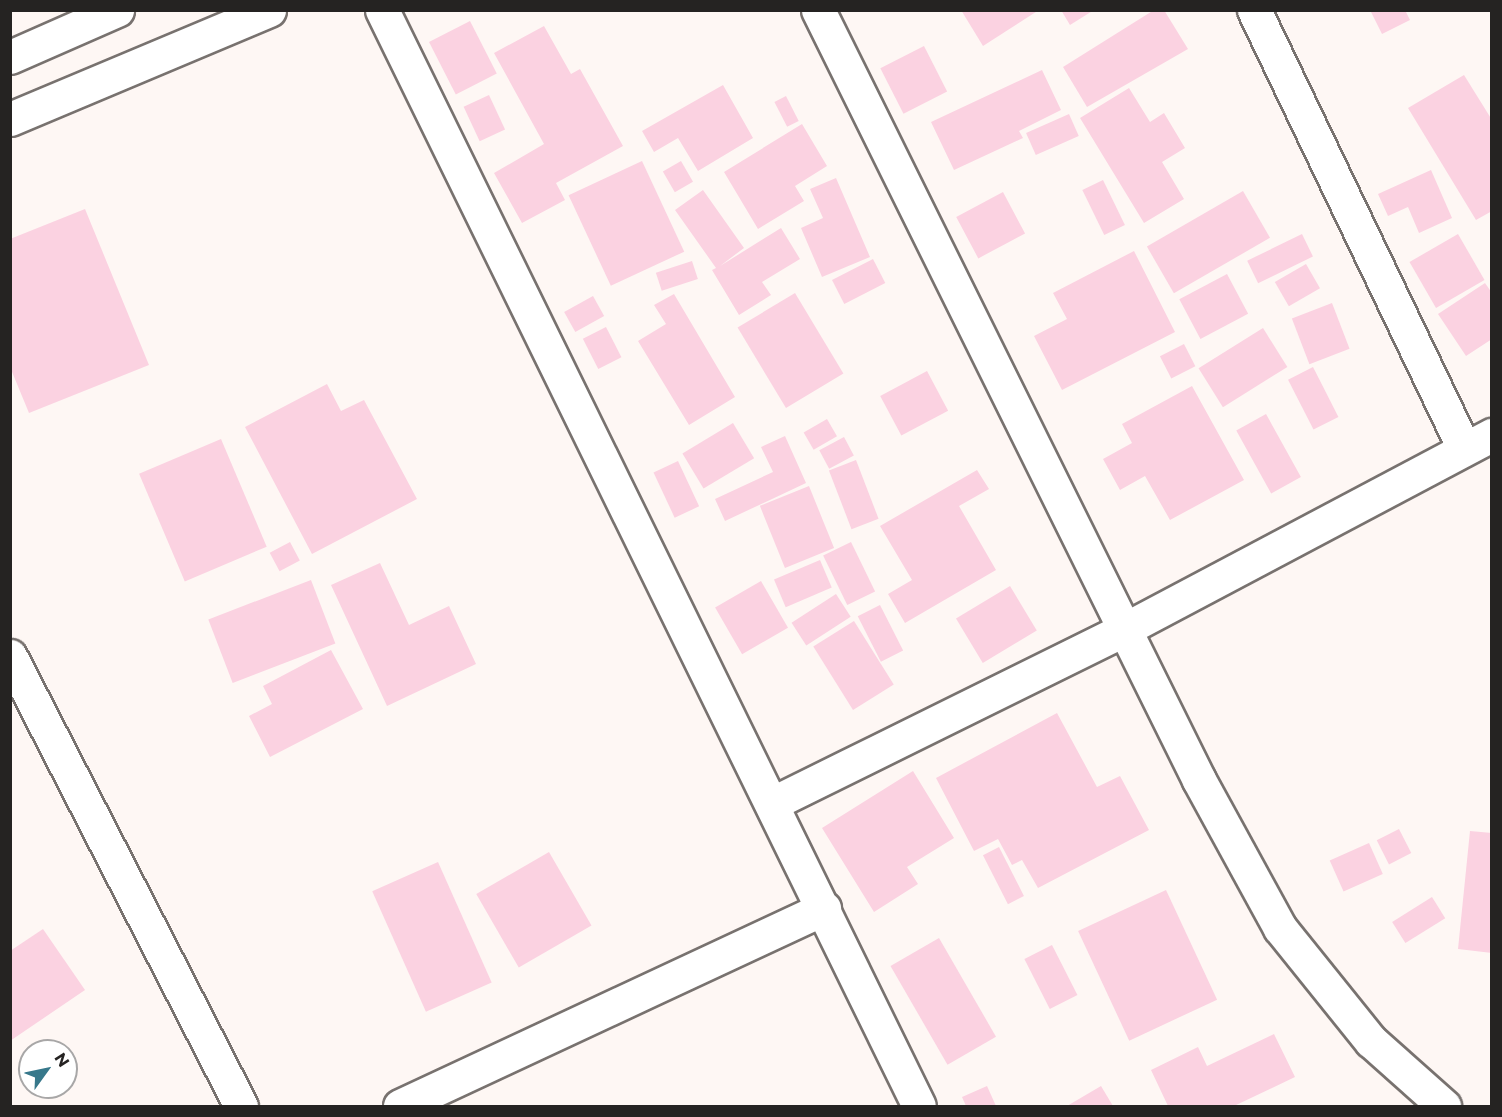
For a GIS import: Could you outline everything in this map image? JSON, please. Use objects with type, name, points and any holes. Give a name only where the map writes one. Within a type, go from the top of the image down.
[{"type":"street","points":[[10,57],[117,10]]},
{"type":"street","points":[[10,119],[269,10]]},
{"type":"street","points":[[382,10],[649,560],[773,803],[919,1107]]},
{"type":"street","points":[[818,10],[1127,628],[1199,780],[1280,928],[1371,1041],[1444,1107]]},
{"type":"street","points":[[773,803],[939,718],[1127,628],[1478,442],[1254,10]]},
{"type":"street","points":[[10,656],[241,1107]]},
{"type":"street","points":[[400,1107],[824,908]]},
{"type":"building","points":[[961,10],[1039,10],[983,46]]},
{"type":"building","points":[[1061,10],[1094,10],[1070,25]]},
{"type":"building","points":[[1154,10],[1164,10],[1188,49],[1087,107],[1063,67]]},
{"type":"building","points":[[1370,10],[1405,10],[1410,20],[1382,34]]},
{"type":"building","points":[[470,21],[497,74],[456,94],[429,42]]},
{"type":"building","points":[[544,26],[571,74],[580,69],[623,146],[556,183],[565,200],[522,223],[494,173],[544,144],[494,53]]},
{"type":"building","points":[[924,46],[947,91],[903,114],[880,68]]},
{"type":"building","points":[[1042,70],[1061,110],[1019,131],[1023,138],[954,170],[931,122]]},
{"type":"building","points":[[1464,75],[1492,120],[1492,211],[1476,220],[1408,108]]},
{"type":"building","points":[[723,85],[753,138],[698,171],[678,138],[654,152],[642,131]]},
{"type":"building","points":[[1129,88],[1150,122],[1164,113],[1185,148],[1162,162],[1184,199],[1144,223],[1080,118]]},
{"type":"building","points":[[489,95],[505,129],[480,141],[464,107]]},
{"type":"building","points":[[786,96],[799,121],[787,127],[774,102]]},
{"type":"building","points":[[1069,114],[1079,136],[1036,155],[1026,133]]},
{"type":"building","points":[[802,124],[827,166],[795,186],[804,201],[758,229],[724,172]]},
{"type":"building","points":[[642,161],[684,252],[611,286],[569,195]]},
{"type":"building","points":[[681,161],[693,182],[675,192],[663,172]]},
{"type":"building","points":[[1431,170],[1452,218],[1419,233],[1408,207],[1388,216],[1378,194]]},
{"type":"building","points":[[836,178],[870,257],[822,277],[801,228],[823,218],[810,189]]},
{"type":"building","points":[[1103,180],[1125,225],[1104,235],[1082,190]]},
{"type":"building","points":[[703,190],[744,248],[720,266],[781,228],[800,259],[762,282],[771,295],[739,315],[712,270],[716,268],[675,210]]},
{"type":"building","points":[[1243,191],[1270,238],[1174,293],[1147,246]]},
{"type":"building","points":[[1003,192],[1025,233],[978,258],[956,217]]},
{"type":"building","points":[[85,209],[149,365],[29,413],[10,367],[10,239]]},
{"type":"building","points":[[1302,234],[1313,256],[1258,283],[1247,261]]},
{"type":"building","points":[[1458,234],[1484,280],[1436,308],[1410,262]]},
{"type":"building","points":[[1134,251],[1175,332],[1062,390],[1034,336],[1067,319],[1053,293]]},
{"type":"building","points":[[873,259],[885,283],[844,304],[832,280]]},
{"type":"building","points":[[692,261],[698,279],[662,291],[656,273]]},
{"type":"building","points":[[1306,264],[1320,288],[1289,306],[1275,282]]},
{"type":"building","points":[[1227,274],[1248,314],[1200,339],[1179,299]]},
{"type":"building","points":[[1485,283],[1492,293],[1492,339],[1466,356],[1438,314]]},
{"type":"building","points":[[795,293],[843,374],[786,408],[738,328]]},
{"type":"building","points":[[674,294],[735,397],[689,425],[638,341],[666,324],[654,305]]},
{"type":"building","points":[[593,296],[604,316],[575,332],[564,312]]},
{"type":"building","points":[[1332,303],[1350,349],[1309,364],[1292,318]]},
{"type":"building","points":[[606,327],[621,357],[598,369],[583,339]]},
{"type":"building","points":[[1263,328],[1287,367],[1223,407],[1199,368]]},
{"type":"building","points":[[1184,344],[1195,366],[1171,379],[1160,356]]},
{"type":"building","points":[[1313,367],[1338,417],[1313,430],[1288,380]]},
{"type":"building","points":[[927,371],[948,411],[901,436],[880,396]]},
{"type":"building","points":[[327,384],[341,411],[364,400],[417,499],[312,554],[245,427]]},
{"type":"building","points":[[1192,386],[1244,480],[1170,520],[1145,476],[1120,490],[1103,459],[1132,443],[1122,424]]},
{"type":"building","points":[[1266,414],[1301,477],[1271,493],[1236,430]]},
{"type":"building","points":[[827,419],[837,436],[814,450],[804,432]]},
{"type":"building","points":[[733,423],[754,458],[704,489],[682,453]]},
{"type":"building","points":[[785,436],[806,483],[725,521],[715,499],[773,472],[761,447]]},
{"type":"building","points":[[844,437],[854,456],[829,469],[819,450]]},
{"type":"building","points":[[221,439],[267,547],[185,581],[139,474]]},
{"type":"building","points":[[856,460],[879,519],[852,529],[829,470]]},
{"type":"building","points":[[678,461],[699,506],[675,518],[654,472]]},
{"type":"building","points":[[977,470],[989,489],[959,506],[996,570],[905,623],[888,594],[912,580],[880,526]]},
{"type":"building","points":[[809,486],[834,548],[785,568],[760,506]]},
{"type":"building","points":[[290,542],[300,561],[280,571],[270,553]]},
{"type":"building","points":[[851,542],[875,591],[847,605],[823,556]]},
{"type":"building","points":[[820,560],[832,588],[786,607],[774,580]]},
{"type":"building","points":[[380,563],[409,625],[449,606],[476,664],[387,706],[331,585]]},
{"type":"building","points":[[311,580],[335,643],[233,683],[208,619]]},
{"type":"building","points":[[761,581],[788,628],[742,654],[715,608]]},
{"type":"building","points":[[1010,586],[1037,631],[983,663],[956,618]]},
{"type":"building","points":[[836,594],[851,617],[806,646],[792,623]]},
{"type":"building","points":[[880,605],[903,650],[881,662],[858,616]]},
{"type":"building","points":[[854,621],[894,685],[853,710],[813,646]]},
{"type":"building","points":[[331,650],[363,709],[270,757],[249,716],[272,704],[263,686]]},
{"type":"building","points":[[1057,713],[1097,787],[1120,776],[1149,830],[1038,888],[1022,860],[1012,865],[998,839],[974,851],[936,778]]},
{"type":"building","points":[[913,771],[954,838],[907,867],[918,884],[874,912],[822,828]]},
{"type":"building","points":[[1399,829],[1411,853],[1389,864],[1377,840]]},
{"type":"building","points":[[1470,831],[1492,833],[1492,953],[1458,949]]},
{"type":"building","points":[[1369,843],[1383,874],[1344,892],[1330,860]]},
{"type":"building","points":[[999,847],[1024,896],[1008,904],[983,855]]},
{"type":"building","points":[[549,852],[592,926],[519,968],[476,894]]},
{"type":"building","points":[[438,862],[492,983],[426,1012],[372,891]]},
{"type":"building","points":[[1166,890],[1217,1000],[1129,1041],[1078,931]]},
{"type":"building","points":[[1432,897],[1445,918],[1405,943],[1392,922]]},
{"type":"building","points":[[43,929],[85,990],[10,1041],[10,951]]},
{"type":"building","points":[[939,938],[996,1037],[948,1065],[891,966]]},
{"type":"building","points":[[1052,945],[1077,995],[1050,1009],[1024,959]]},
{"type":"building","points":[[1274,1034],[1295,1077],[1234,1106],[1168,1106],[1151,1070],[1198,1047],[1207,1066]]},
{"type":"building","points":[[987,1086],[996,1106],[966,1106],[962,1097]]},
{"type":"building","points":[[1101,1086],[1113,1106],[1067,1106]]}]
